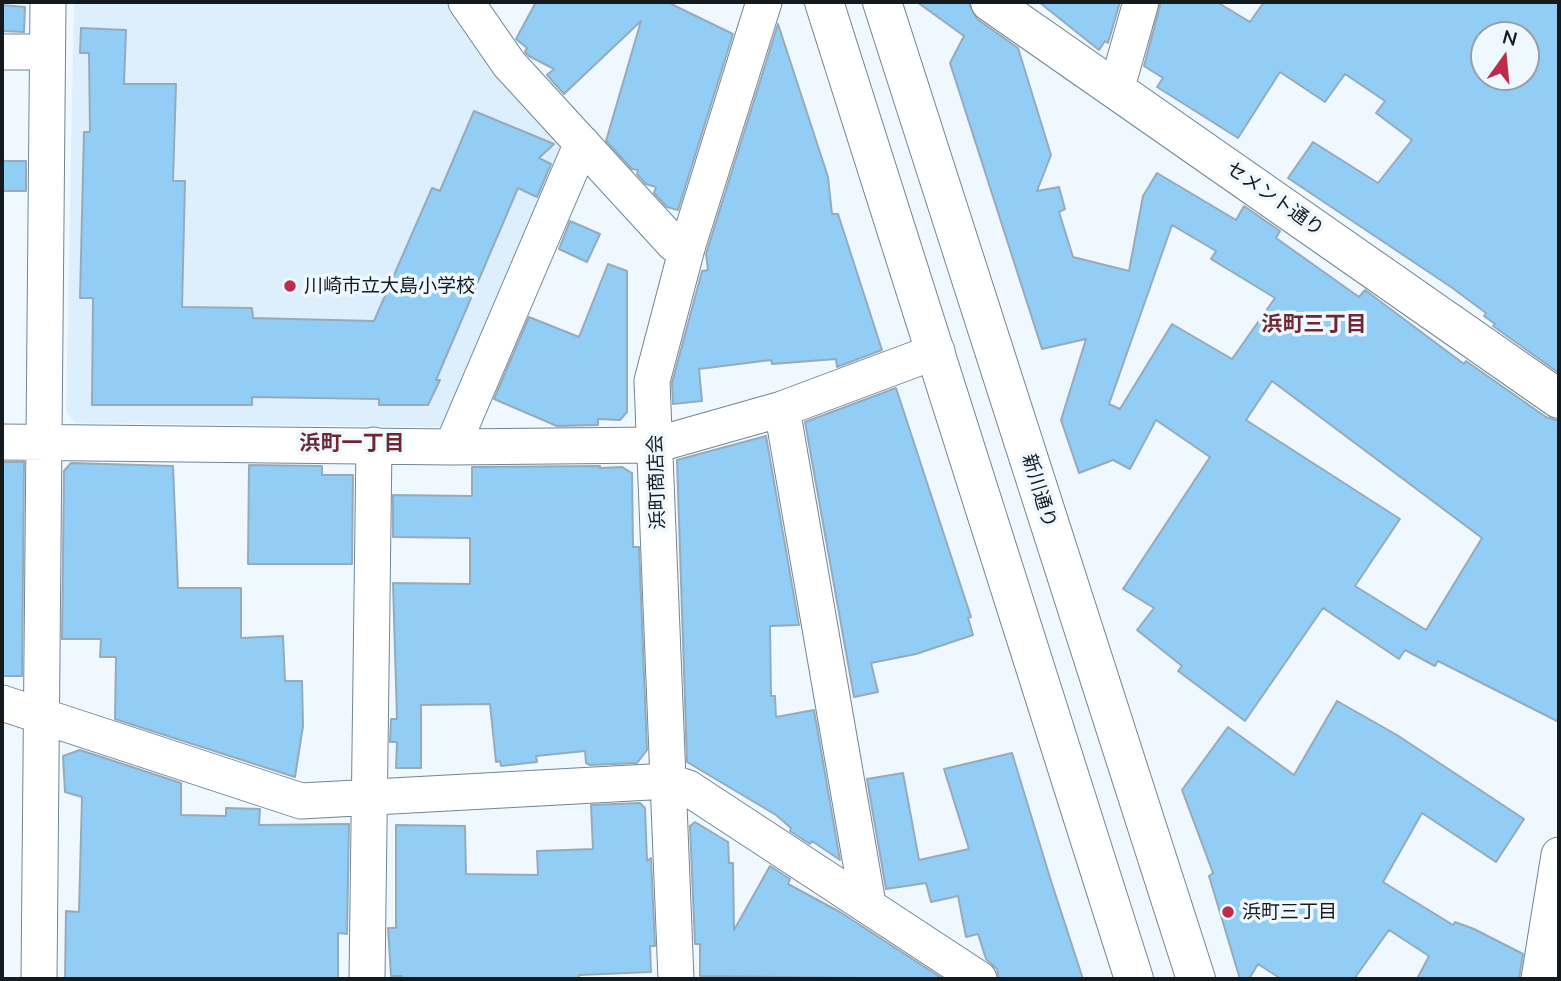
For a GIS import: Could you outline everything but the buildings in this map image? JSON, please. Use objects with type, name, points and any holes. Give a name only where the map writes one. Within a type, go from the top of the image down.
[{"type":"main road","points":[[824,2],[1134,979]]},
{"type":"main road","name":"新川通り","points":[[882,2],[1196,979]]},
{"type":"main road","name":"セメント通り","points":[[990,2],[1117,88],[1559,399]]},
{"type":"street","points":[[39,979],[48,2]]},
{"type":"street","points":[[466,2],[484,32],[509,64],[674,244],[687,248]]},
{"type":"street","points":[[484,32],[501,2]]},
{"type":"street","name":"浜町商店会","points":[[676,979],[653,369],[687,248],[764,2]]},
{"type":"street","points":[[1117,88],[1141,2]]},
{"type":"street","points":[[2,52],[47,52]]},
{"type":"street","points":[[452,447],[582,143]]},
{"type":"street","points":[[2,442],[374,444],[452,447],[655,445],[782,409],[936,351]]},
{"type":"street","points":[[782,409],[868,904]]},
{"type":"street","points":[[367,979],[374,444]]},
{"type":"street","points":[[2,703],[301,802],[668,781],[688,788],[979,979]]},
{"type":"street","points":[[1539,979],[1559,855]]},
{"type":"shaded area","name":"川崎市立大島小学校","points":[[74,2],[449,2],[473,42],[563,146],[454,419],[439,427],[76,423],[66,413]]},
{"type":"place","name":"川崎市立大島小学校","points":[[290,286]]},
{"type":"place","name":"浜町三丁目","points":[[1228,912]]},
{"type":"district","name":"浜町三丁目","points":[[1314,325]]},
{"type":"district","name":"浜町一丁目","points":[[352,444]]}]
